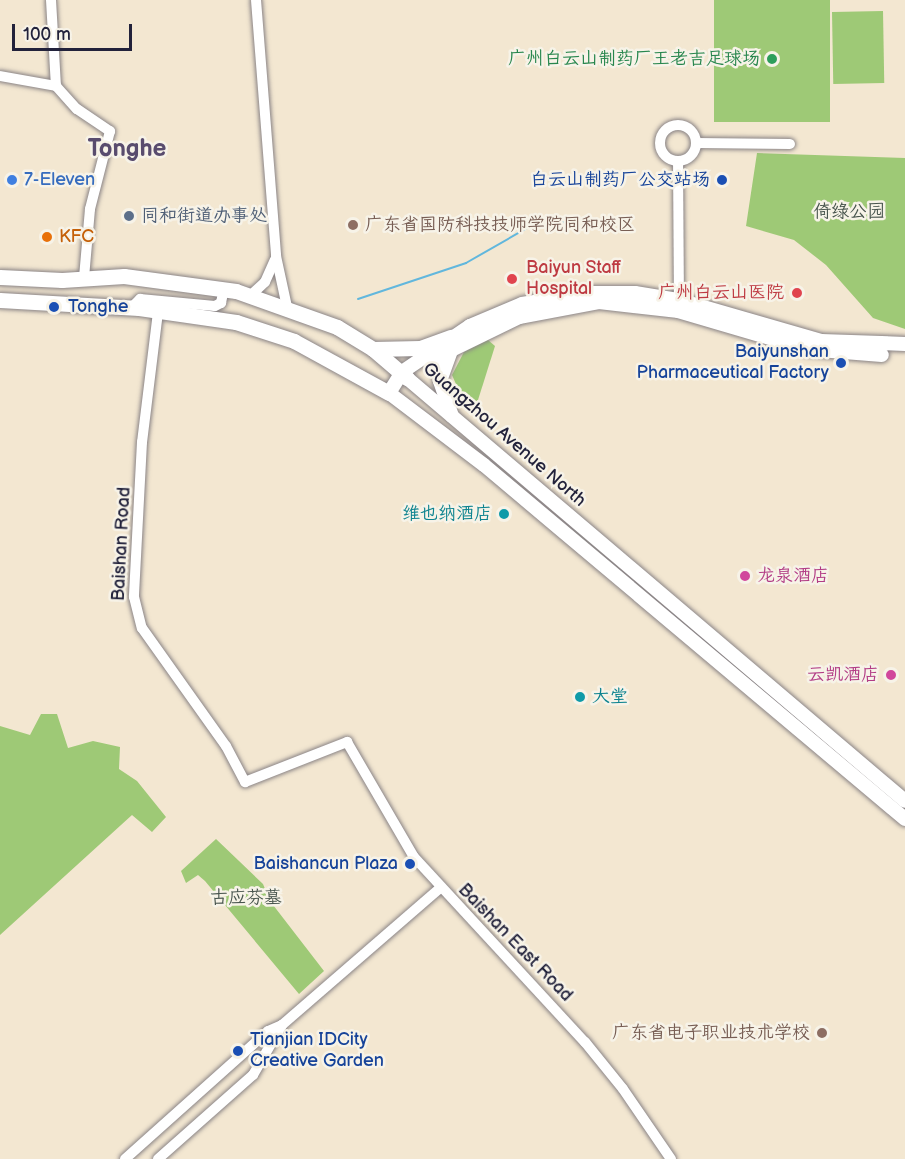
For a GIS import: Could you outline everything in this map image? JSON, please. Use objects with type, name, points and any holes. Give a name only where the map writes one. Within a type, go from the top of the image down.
[{"type":"highway","name":"Guangzhou Avenue North","points":[[0,277],[144,277],[224,288],[287,307],[337,327],[373,349],[404,375]]},
{"type":"highway","name":"Guangzhou Avenue North","points":[[0,300],[131,308],[217,318],[267,330],[313,350],[389,393]]},
{"type":"highway","points":[[373,349],[420,348],[452,343]]},
{"type":"main road","points":[[389,393],[404,375],[500,312],[565,295],[635,293],[807,349],[859,355],[905,353]]},
{"type":"main road","points":[[679,306],[808,339],[858,345],[905,344]]},
{"type":"main road","points":[[452,343],[440,381],[453,419]]},
{"type":"main road","name":"Guangzhou Avenue North","points":[[404,375],[453,419],[522,487],[905,819]]},
{"type":"main road","name":"Guangzhou Avenue North","points":[[389,393],[522,487],[905,801]]},
{"type":"street","points":[[51,0],[56,86]]},
{"type":"street","points":[[256,0],[276,256],[287,307]]},
{"type":"street","points":[[0,76],[56,86],[77,109],[110,131],[90,209],[84,278]]},
{"type":"street","points":[[676,125],[687,127],[696,143],[689,157],[678,161],[667,157],[661,147],[665,130],[676,125]]},
{"type":"street","points":[[696,143],[790,144]]},
{"type":"street","points":[[678,161],[679,306]]},
{"type":"street","points":[[251,295],[268,277],[276,256]]},
{"type":"street","points":[[131,308],[140,299],[215,306],[221,303],[224,288]]},
{"type":"street","name":"Baishan Road","points":[[158,312],[143,424],[136,614],[156,651],[226,746],[244,782],[347,742]]},
{"type":"street","name":"Baishan East Road","points":[[347,742],[397,831],[439,889],[585,1042],[635,1105],[670,1159]]},
{"type":"street","points":[[125,1159],[268,1031],[282,1025],[439,889]]},
{"type":"street","points":[[158,1159],[253,1075],[282,1025]]},
{"type":"green space","name":"广州白云山制药厂王老吉足球场","points":[[714,0],[830,0],[830,122],[714,122]]},
{"type":"green space","points":[[883,11],[884,83],[833,84],[832,12]]},
{"type":"green space","name":"倚绿公园","points":[[757,153],[905,158],[905,329],[873,318],[826,265],[794,240],[746,226]]},
{"type":"green space","points":[[488,340],[495,346],[478,400],[466,407],[452,375],[464,352]]},
{"type":"green space","points":[[41,714],[57,714],[68,748],[93,741],[120,747],[119,769],[137,781],[166,817],[152,832],[132,815],[0,935],[0,726],[30,735]]},
{"type":"green space","name":"古应芬墓","points":[[216,839],[263,884],[270,901],[324,971],[299,994],[205,881],[198,875],[186,883],[181,871]]},
{"type":"waterway","points":[[358,299],[466,263],[527,228],[564,222]]},
{"type":"place","name":"广州白云山制药厂王老吉足球场","points":[[772,59]]},
{"type":"place","name":"7-Eleven","points":[[12,180]]},
{"type":"place","name":"白云山制药厂公交站场","points":[[722,180]]},
{"type":"place","name":"同和街道办事处","points":[[129,216]]},
{"type":"place","name":"广东省国防科技技师学院同和校区","points":[[353,225]]},
{"type":"place","name":"KFC","points":[[47,237]]},
{"type":"place","name":"Baiyun Staff Hospital","points":[[512,279]]},
{"type":"place","name":"广州白云山医院","points":[[797,293]]},
{"type":"place","name":"Tonghe","points":[[54,307]]},
{"type":"place","name":"Baiyunshan Pharmaceutical Factory","points":[[841,363]]},
{"type":"place","name":"维也纳酒店","points":[[504,514]]},
{"type":"place","name":"龙泉酒店","points":[[745,576]]},
{"type":"place","name":"云凯酒店","points":[[891,675]]},
{"type":"place","name":"大堂","points":[[580,697]]},
{"type":"place","name":"Baishancun Plaza","points":[[410,864]]},
{"type":"place","name":"广东省电子职业技术学校","points":[[822,1033]]},
{"type":"place","name":"Tianjian IDCity Creative Garden","points":[[238,1051]]},
{"type":"district","name":"Tonghe","points":[[127,149]]}]
